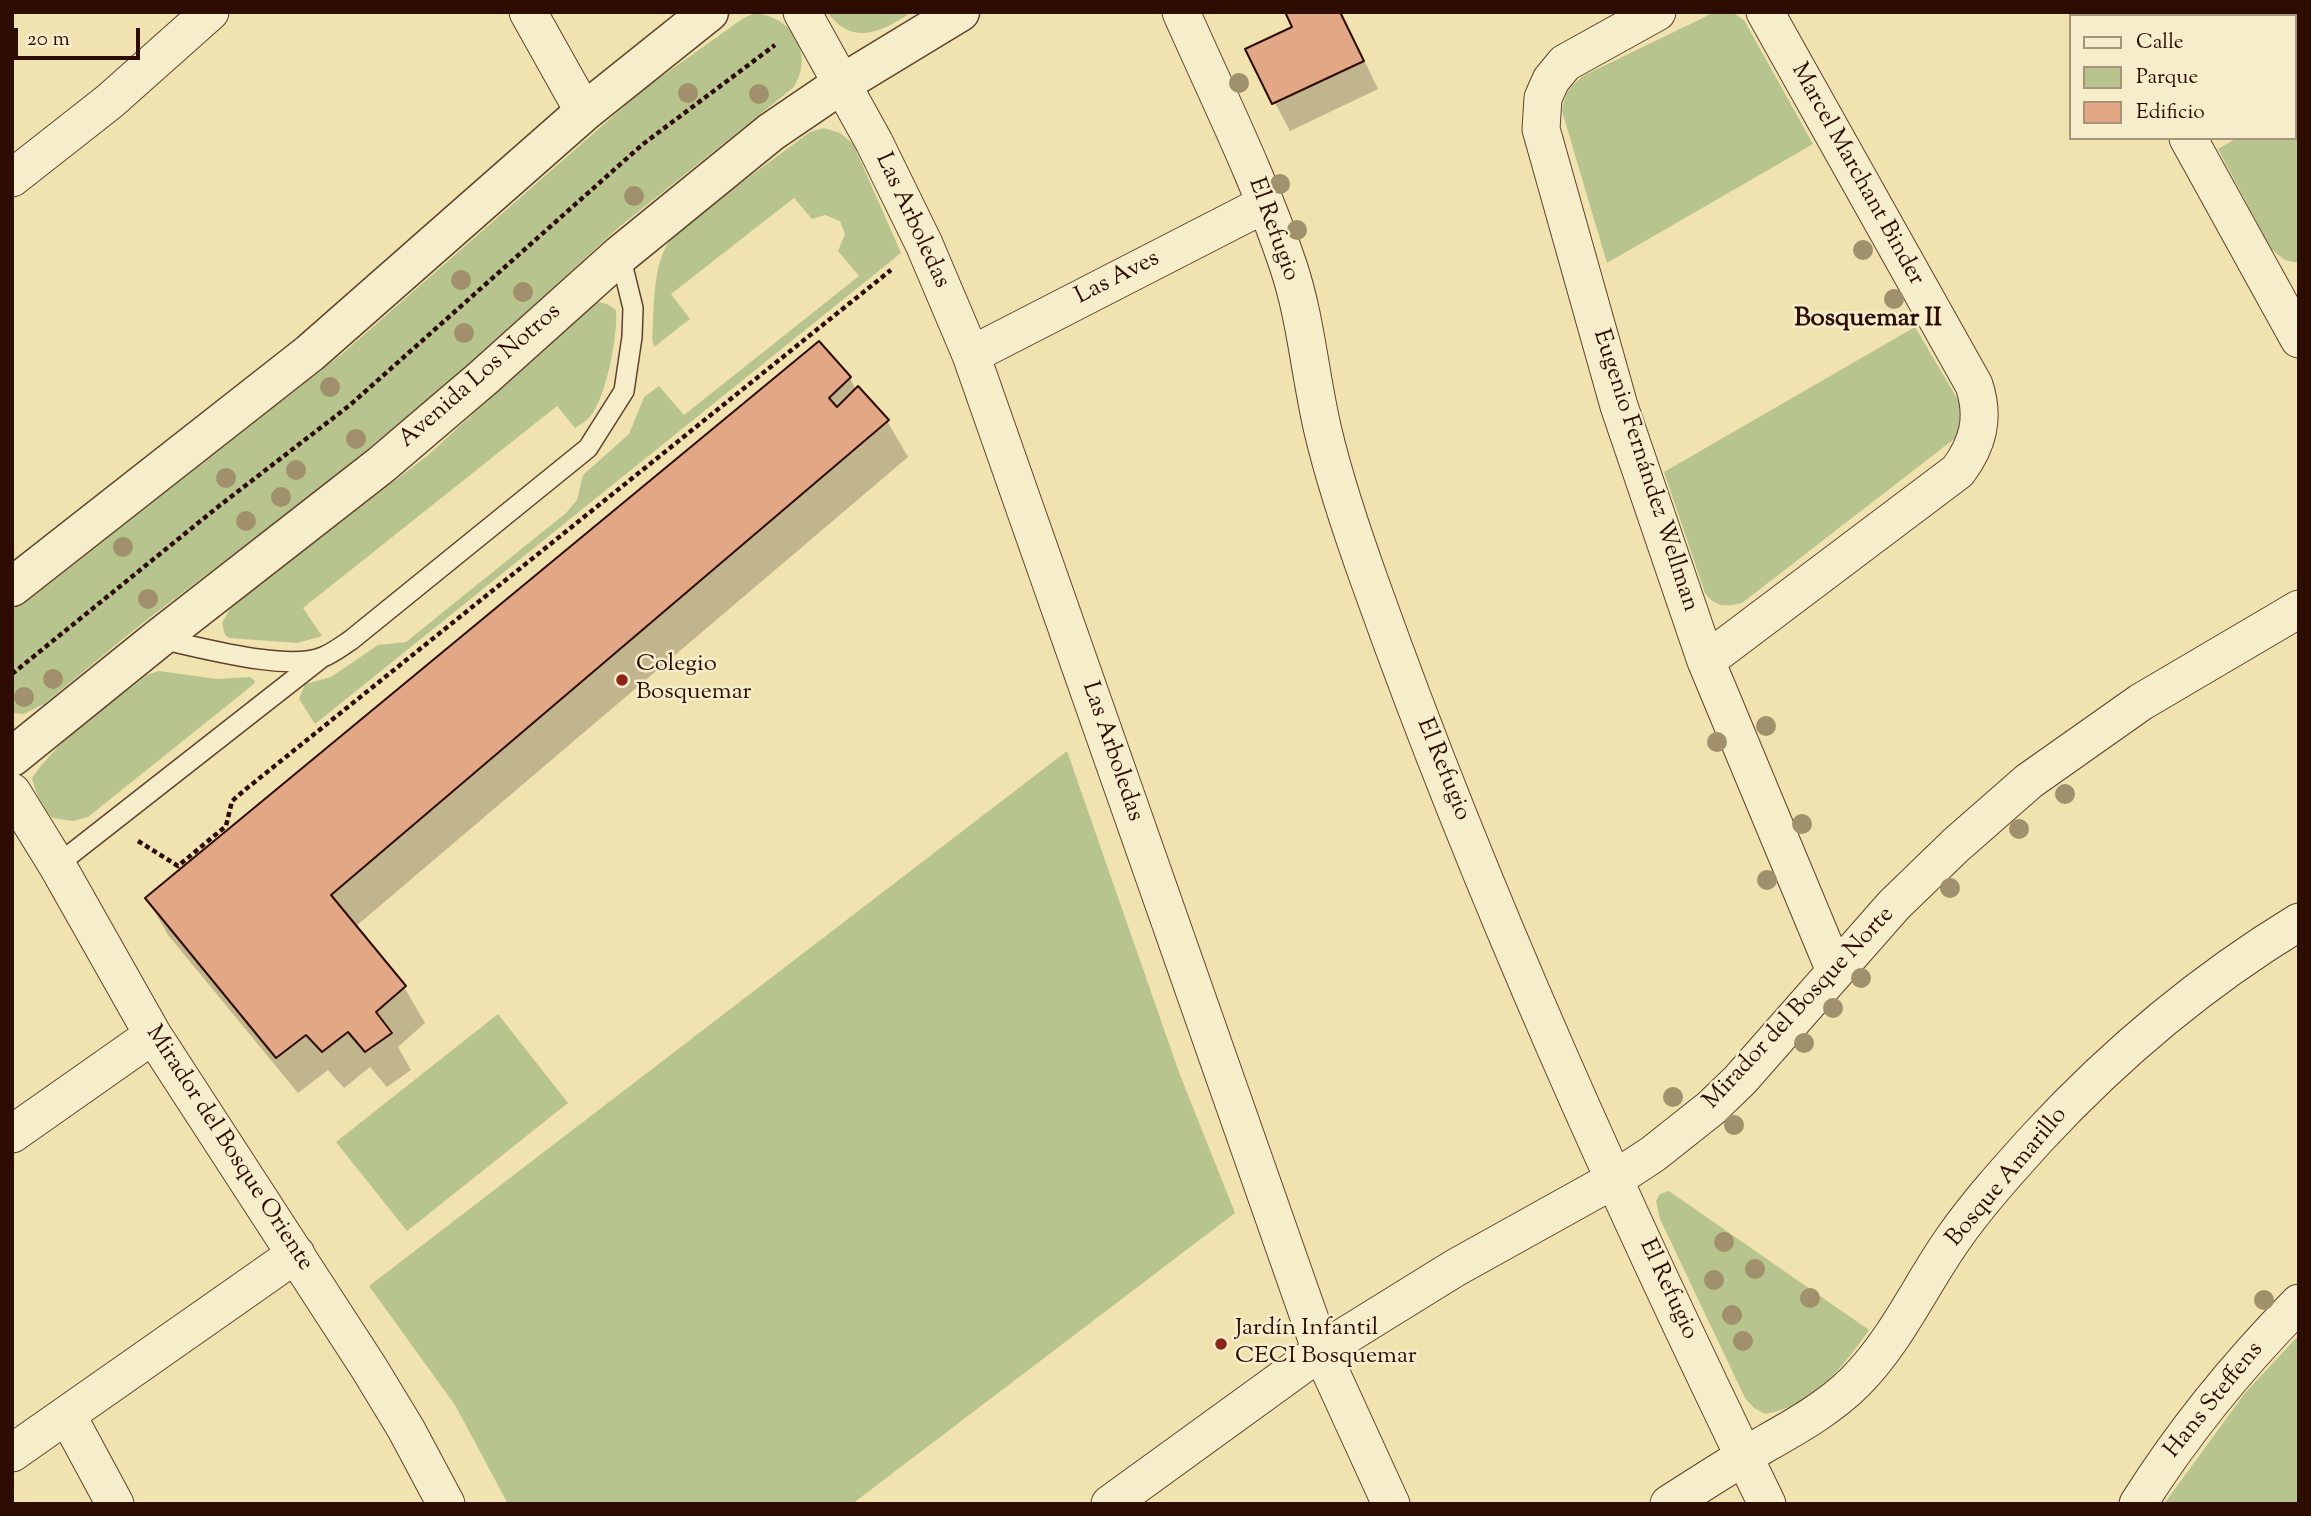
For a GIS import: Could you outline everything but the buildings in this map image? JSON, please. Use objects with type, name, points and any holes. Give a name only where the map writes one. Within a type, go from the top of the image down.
[{"type":"street","points":[[12,178],[110,101],[210,12]]},
{"type":"street","points":[[528,12],[584,113]]},
{"type":"street","points":[[12,587],[310,353],[584,113],[709,12]]},
{"type":"street","name":"Avenida Los Notros","points":[[12,757],[381,465],[620,255],[771,132],[843,83],[960,12]]},
{"type":"street","name":"El Refugio","points":[[1181,12],[1265,204],[1289,268],[1302,317],[1324,434],[1370,582],[1415,704],[1512,946],[1615,1180],[1767,1504]]},
{"type":"street","name":"Eugenio Fernández Wellman","points":[[1657,12],[1565,63],[1543,98],[1541,129],[1623,417],[1706,661],[1835,971]]},
{"type":"street","name":"Marcel Marchant Binder","points":[[1706,661],[1958,471],[1970,455],[1978,437],[1980,417],[1980,401],[1975,385],[1765,12]]},
{"type":"street","name":"Las Arboledas","points":[[805,18],[843,83],[924,244],[971,355],[1321,1351],[1391,1504]]},
{"type":"street","points":[[2189,140],[2286,291],[2299,339]]},
{"type":"street","name":"Las Aves","points":[[971,355],[1265,204]]},
{"type":"street","name":"Mirador del Bosque Norte","points":[[1110,1504],[1321,1351],[1455,1268],[1615,1180],[1653,1154],[1711,1108],[1740,1080],[1903,897],[2029,781],[2141,702],[2299,609]]},
{"type":"street","name":"Mirador del Bosque Oriente","points":[[12,792],[58,865],[153,1035],[406,1429],[446,1504]]},
{"type":"street","name":"Bosque Amarillo","points":[[1669,1504],[1828,1404],[1854,1383],[1881,1353],[1954,1238],[2008,1169],[2068,1105],[2132,1045],[2200,989],[2296,933]]},
{"type":"street","points":[[12,1134],[153,1035]]},
{"type":"street","points":[[12,1453],[296,1254]]},
{"type":"street","name":"Hans Steffens","points":[[2138,1504],[2164,1463],[2214,1399],[2299,1303]]},
{"type":"street","points":[[67,1415],[115,1504]]},
{"type":"lane","points":[[58,865],[321,658],[351,640],[588,448],[624,391],[632,337],[633,308],[620,255]]},
{"type":"lane","points":[[158,639],[262,659],[289,662],[321,658]]},
{"type":"path","points":[[12,674],[208,514],[358,398],[643,144],[805,18]]},
{"type":"path","points":[[110,824],[178,866],[226,826],[232,801],[246,789],[924,244]]},
{"type":"green space","points":[[827,12],[912,12],[879,30],[858,33],[847,30]]},
{"type":"green space","points":[[1715,12],[1735,14],[1744,20],[1813,144],[1607,263],[1562,111],[1567,94],[1585,75]]},
{"type":"green space","points":[[755,13],[780,22],[790,29],[797,39],[802,62],[794,87],[618,228],[444,387],[310,496],[140,625],[44,704],[24,714],[12,713],[12,610],[342,354],[644,89],[742,19]]},
{"type":"green space","points":[[2299,106],[2299,263],[2285,260],[2271,249],[2218,149],[2234,140],[2297,140]]},
{"type":"green space","points":[[824,128],[840,133],[853,144],[901,253],[315,724],[299,699],[305,684],[331,677],[378,645],[406,642],[566,513],[577,500],[583,475],[629,434],[644,397],[659,386],[684,415],[859,276],[838,251],[845,234],[840,221],[825,215],[812,219],[794,198],[671,294],[690,319],[654,347],[653,311],[658,269],[662,255],[676,231],[810,132]]},
{"type":"green space","points":[[599,302],[616,310],[615,334],[602,392],[592,414],[586,420],[575,428],[557,406],[303,608],[322,636],[297,643],[229,638],[225,635],[222,623],[231,607],[427,456],[592,305]]},
{"type":"green space","points":[[1915,327],[1960,403],[1963,414],[1958,436],[1742,603],[1725,605],[1713,601],[1705,593],[1664,472]]},
{"type":"green space","points":[[159,671],[217,679],[250,677],[255,681],[88,817],[73,821],[52,818],[35,789],[32,778],[57,749],[85,723],[147,675]]},
{"type":"green space","points":[[1067,751],[1180,1075],[1235,1213],[852,1504],[508,1504],[455,1405],[369,1286]]},
{"type":"green space","points":[[498,1014],[568,1103],[407,1231],[336,1142]]},
{"type":"green space","points":[[1669,1191],[1869,1330],[1849,1358],[1812,1394],[1782,1410],[1765,1414],[1754,1408],[1745,1398],[1660,1219],[1656,1201],[1660,1194]]},
{"type":"green space","points":[[2299,1335],[2299,1504],[2164,1504],[2245,1393]]},
{"type":"place","name":"Colegio Bosquemar","points":[[622,680]]},
{"type":"place","name":"Jardín Infantil CECI Bosquemar","points":[[1221,1344]]},
{"type":"district","name":"Bosquemar II","points":[[1868,321]]}]
